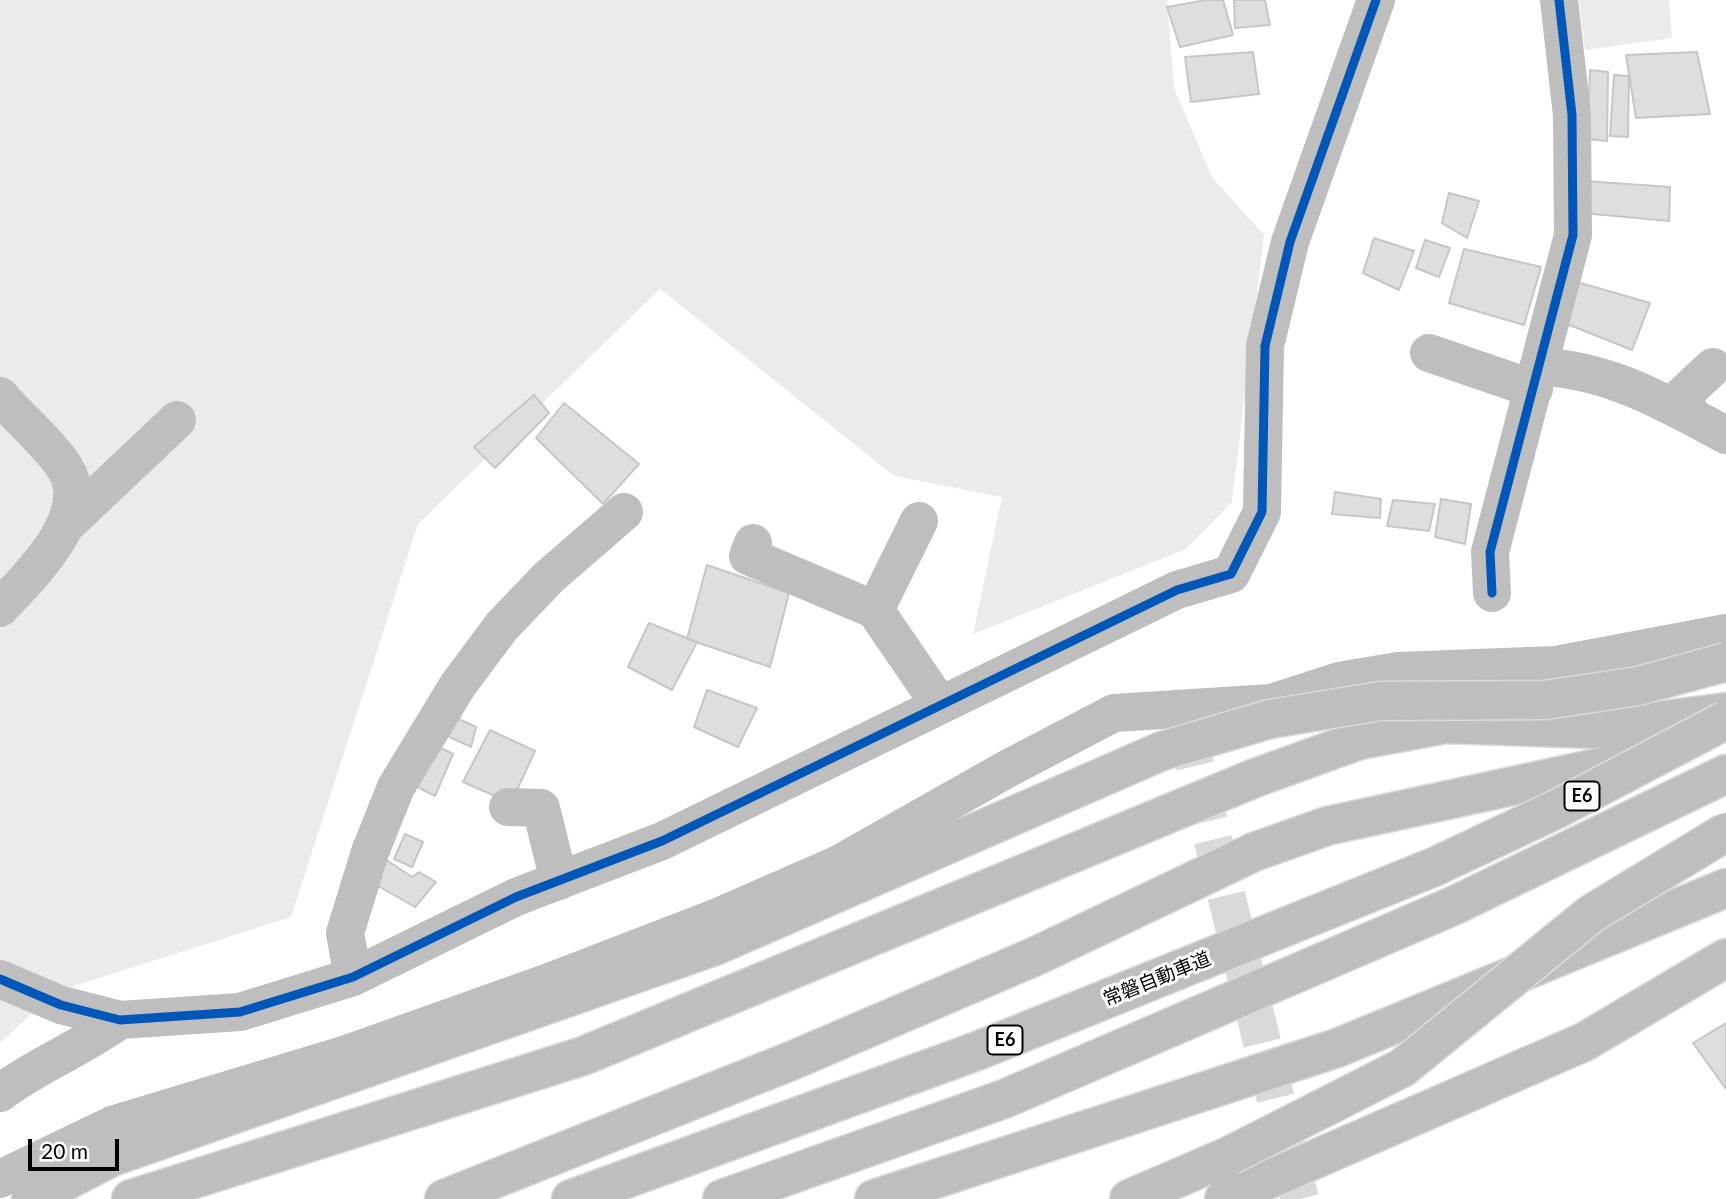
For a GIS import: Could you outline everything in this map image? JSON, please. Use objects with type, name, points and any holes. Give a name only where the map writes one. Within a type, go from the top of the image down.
[{"type":"main road","points":[[0,979],[61,1005],[120,1020],[240,1013],[353,977],[516,897],[662,841],[1177,590],[1231,574],[1262,512],[1265,346],[1290,242],[1376,0]]},
{"type":"main road","points":[[1492,593],[1490,552],[1573,236],[1572,115],[1559,0]]},
{"type":"main road","points":[[1429,353],[1537,378],[1576,368],[1630,387],[1726,435]]},
{"type":"main road","points":[[1691,416],[1683,395],[1713,367]]},
{"type":"main road","points":[[0,396],[66,471],[73,500],[66,525]]},
{"type":"main road","points":[[0,608],[33,573],[66,525],[177,420]]},
{"type":"main road","points":[[353,977],[345,933],[370,852],[396,787],[457,685],[502,626],[549,577],[624,512]]},
{"type":"main road","points":[[875,610],[919,521]]},
{"type":"main road","points":[[753,544],[748,556],[875,610],[940,705]]},
{"type":"main road","points":[[31,1199],[112,1157],[715,946],[1176,729],[1339,681],[1398,671],[1556,666],[1726,634]]},
{"type":"main road","points":[[0,1179],[112,1125],[347,1054],[544,984],[718,916],[837,865],[1007,769],[1114,713],[1176,729],[1270,719],[1381,701],[1545,699],[1638,686],[1726,662]]},
{"type":"main road","points":[[131,1199],[583,1056],[1255,778],[1360,740],[1446,724],[1594,729],[1726,712]]},
{"type":"main road","name":"常磐自動車道","points":[[571,1199],[977,1051],[1434,867],[1557,809],[1726,720]]},
{"type":"main road","points":[[444,1199],[791,1061],[1036,956],[1266,848],[1327,826],[1717,743],[1726,737]]},
{"type":"main road","name":"E6","points":[[722,1199],[1004,1099],[1453,906],[1726,774]]},
{"type":"main road","points":[[508,807],[541,808],[559,881]]},
{"type":"main road","points":[[1129,1199],[1229,1156],[1402,1068],[1591,914],[1726,832]]},
{"type":"main road","points":[[874,1199],[1337,1048],[1726,888]]},
{"type":"main road","points":[[1224,1199],[1584,1042],[1726,958]]},
{"type":"main road","points":[[0,1093],[16,1081],[95,1039],[120,1020]]},
{"type":"shaded area","points":[[0,0],[1167,0],[1174,88],[1212,177],[1264,235],[1232,502],[1186,549],[973,634],[1002,497],[894,476],[660,289],[418,524],[291,917],[55,992],[0,1043]]},
{"type":"shaded area","points":[[1579,0],[1669,0],[1672,38],[1585,50]]},
{"type":"building","points":[[1206,0],[1223,0],[1233,35],[1180,47],[1167,7]]},
{"type":"building","points":[[1234,0],[1265,0],[1270,25],[1235,28]]},
{"type":"building","points":[[1253,52],[1259,94],[1191,102],[1185,57]]},
{"type":"building","points":[[1697,52],[1710,114],[1636,118],[1626,55]]},
{"type":"building","points":[[1590,70],[1608,72],[1607,141],[1587,139]]},
{"type":"building","points":[[1614,75],[1629,76],[1628,137],[1610,136]]},
{"type":"building","points":[[1585,181],[1670,187],[1669,221],[1582,213]]},
{"type":"building","points":[[1449,193],[1479,201],[1467,238],[1442,223]]},
{"type":"building","points":[[1374,238],[1414,251],[1399,290],[1363,273]]},
{"type":"building","points":[[1425,240],[1450,248],[1439,277],[1416,268]]},
{"type":"building","points":[[1464,249],[1541,267],[1524,325],[1449,303]]},
{"type":"building","points":[[1577,282],[1650,303],[1632,350],[1562,322]]},
{"type":"building","points":[[534,395],[549,413],[495,468],[474,447]]},
{"type":"building","points":[[564,403],[639,464],[603,504],[536,438]]},
{"type":"building","points":[[1335,492],[1381,499],[1380,518],[1332,514]]},
{"type":"building","points":[[1441,499],[1471,504],[1465,544],[1435,537]]},
{"type":"building","points":[[1393,500],[1435,504],[1429,531],[1387,526]]},
{"type":"building","points":[[707,565],[789,593],[770,667],[687,639]]},
{"type":"building","points":[[649,623],[697,642],[672,690],[628,667]]},
{"type":"building","points":[[707,690],[757,708],[738,747],[694,727]]},
{"type":"building","points":[[450,715],[476,727],[471,747],[437,731]]},
{"type":"building","points":[[490,730],[535,751],[511,803],[463,782]]},
{"type":"building","points":[[431,743],[453,754],[435,796],[408,782]]},
{"type":"building","points":[[405,834],[423,842],[412,867],[394,859]]},
{"type":"building","points":[[385,859],[412,877],[419,872],[436,882],[415,907],[371,882]]},
{"type":"building","points":[[1726,1023],[1726,1089],[1693,1043]]},
{"type":"tunnel","points":[[1186,729],[1300,1199]]},
{"type":"cycle path","points":[[0,979],[61,1005],[120,1020],[240,1012],[353,977],[516,897],[662,841],[1177,590],[1231,574],[1262,512],[1265,346],[1290,242],[1376,0]]},
{"type":"cycle path","points":[[1492,593],[1490,552],[1573,235],[1572,115],[1559,0]]}]
